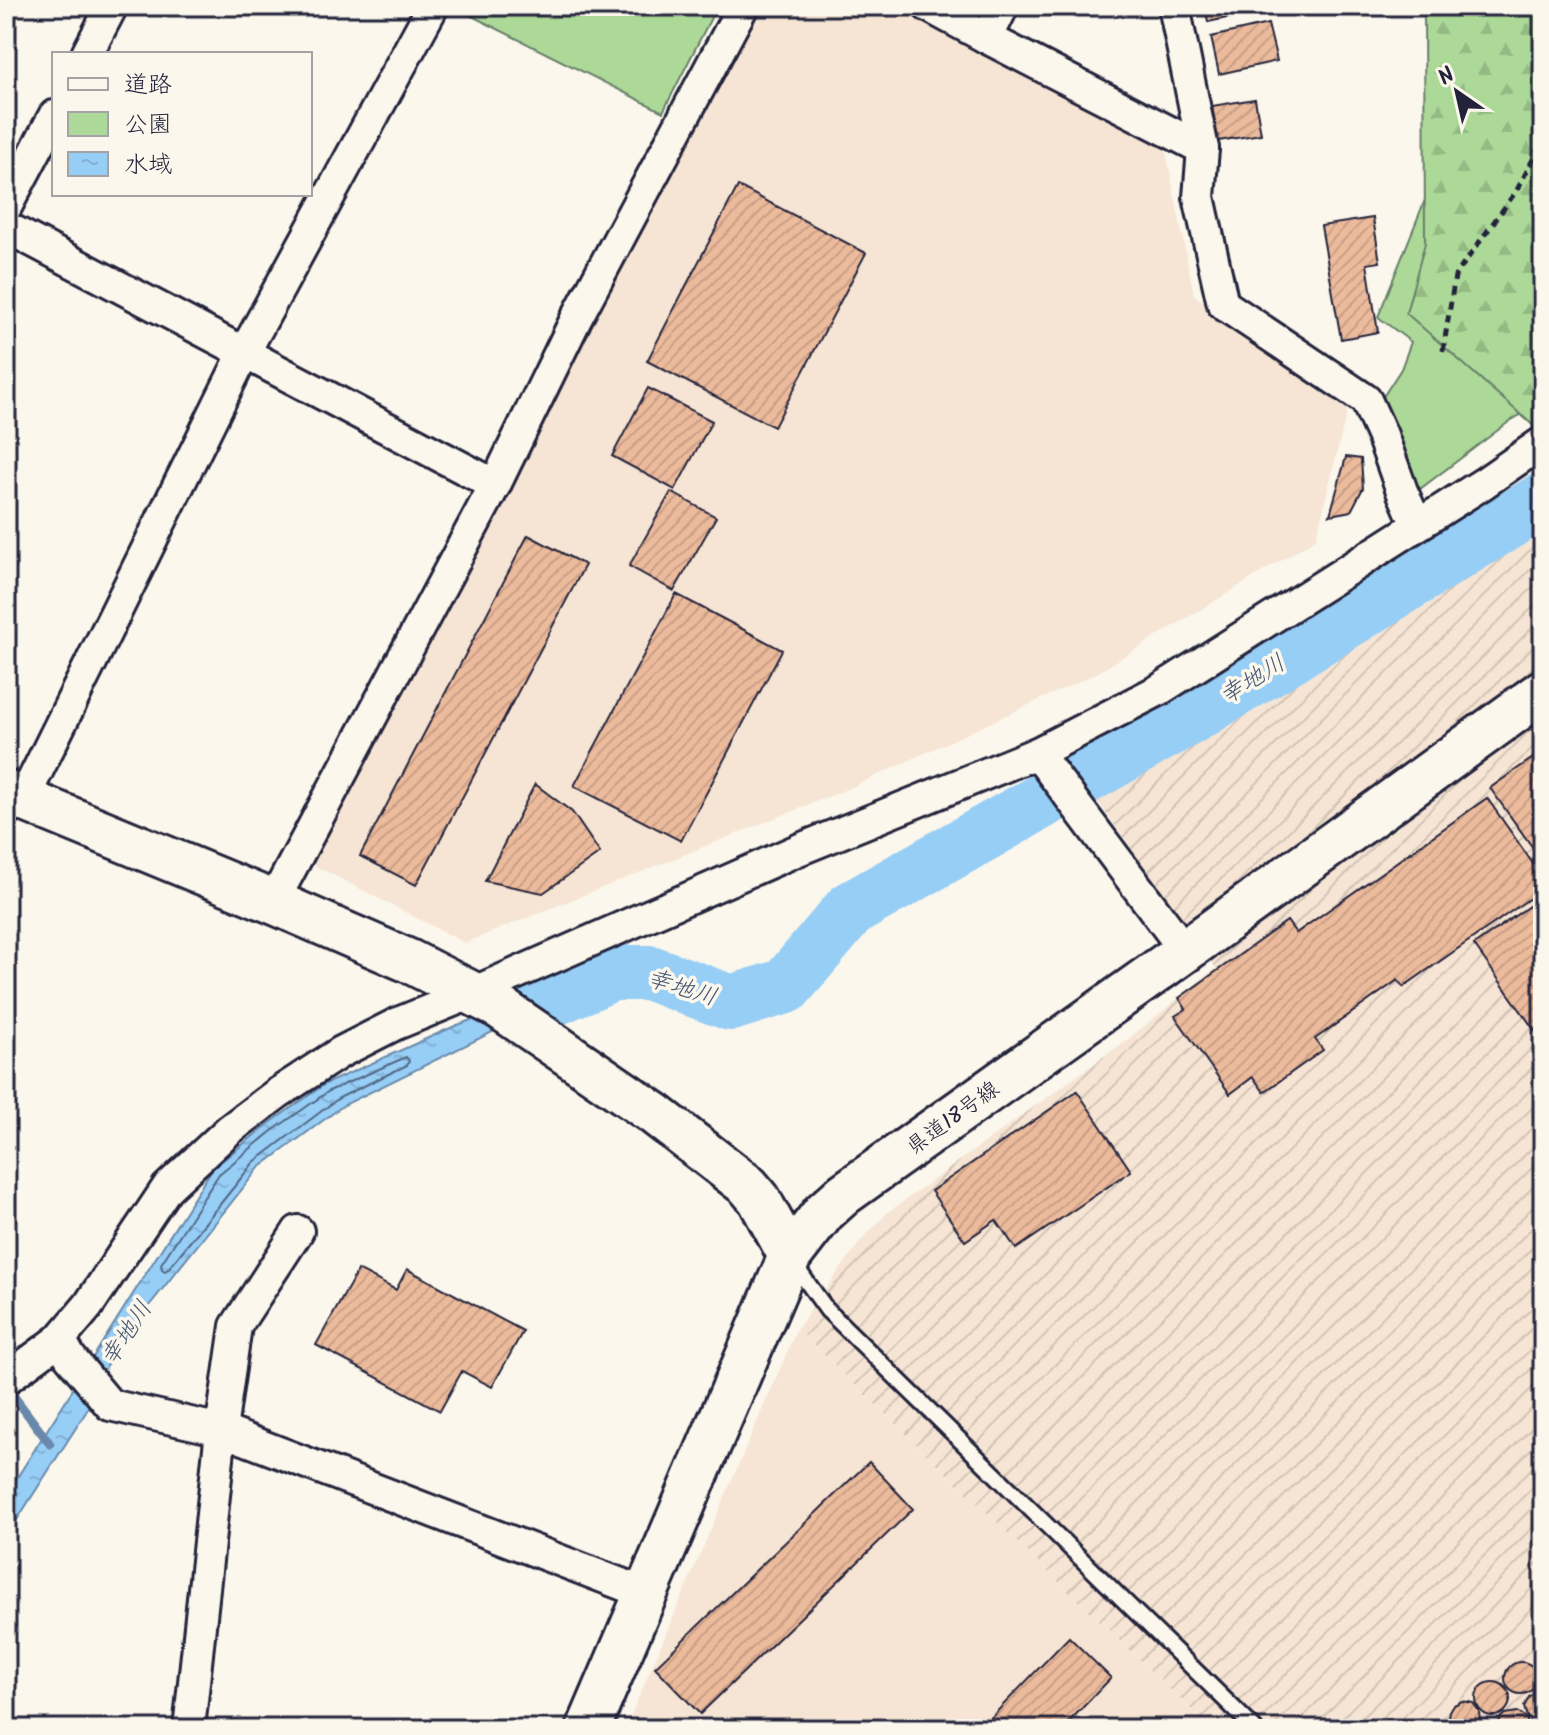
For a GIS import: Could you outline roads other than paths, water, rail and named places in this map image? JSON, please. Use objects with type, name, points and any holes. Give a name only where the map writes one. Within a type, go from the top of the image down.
[{"type":"main road","name":"県道18号線","points":[[588,1729],[790,1256],[824,1212],[844,1194],[1543,691]]},
{"type":"main road","points":[[15,796],[273,902],[409,961],[486,1000],[655,1114],[748,1186],[759,1199],[790,1256]]},
{"type":"street","points":[[88,52],[112,6]]},
{"type":"street","points":[[15,796],[244,353],[433,6]]},
{"type":"street","points":[[273,902],[495,485],[576,319],[743,6]]},
{"type":"street","points":[[928,6],[1203,149]]},
{"type":"street","points":[[987,38],[1003,6]]},
{"type":"street","points":[[1174,6],[1203,149],[1199,197],[1223,304],[1366,400],[1417,525]]},
{"type":"street","points":[[6,207],[52,120]]},
{"type":"street","points":[[6,227],[495,485]]},
{"type":"street","points":[[6,1379],[65,1348],[88,1306],[167,1188],[229,1130],[341,1052],[396,1024],[486,1000],[798,850],[1044,761],[1484,483],[1543,442]]},
{"type":"street","points":[[1044,761],[1185,951]]},
{"type":"street","points":[[189,1729],[221,1430],[236,1326],[298,1231]]},
{"type":"street","points":[[65,1348],[110,1405],[221,1430],[647,1594]]},
{"type":"lane","points":[[790,1256],[799,1274],[827,1310],[1255,1729]]},
{"type":"water","points":[[612,973],[344,1105],[259,1168],[113,1351],[86,1412],[6,1537],[6,1495],[212,1169],[325,1084],[455,1026],[569,983]]},
{"type":"waterway","name":"幸地川","points":[[543,1003],[612,973],[650,973],[731,1003],[786,986],[851,909],[1195,714],[1543,500]]},
{"type":"waterway","points":[[6,1386],[50,1444]]}]
